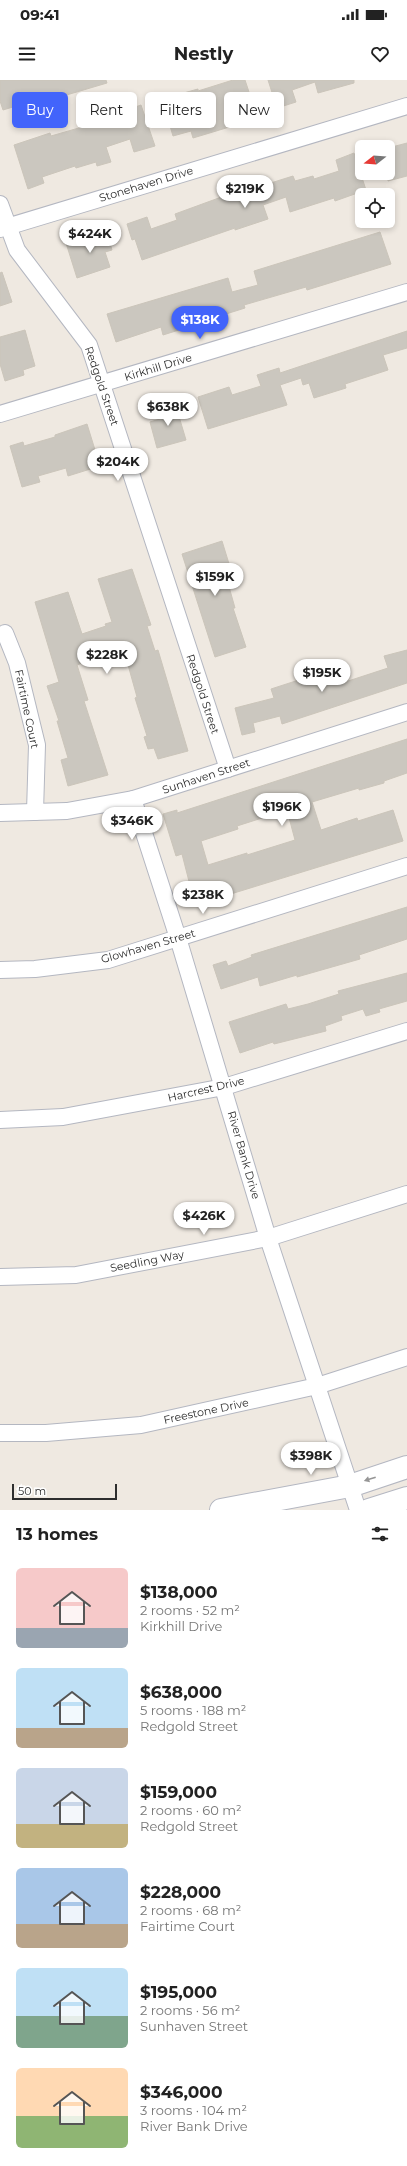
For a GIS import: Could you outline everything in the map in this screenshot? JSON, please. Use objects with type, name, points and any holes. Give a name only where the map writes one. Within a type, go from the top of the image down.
[{"type":"main road","points":[[221,1510],[350,1486],[407,1468]]},
{"type":"main road","points":[[369,1510],[407,1498]]},
{"type":"street","name":"Stonehaven Drive","points":[[3,227],[407,106]]},
{"type":"street","name":"Redgold Street","points":[[0,204],[3,227],[17,250],[89,345],[228,769]]},
{"type":"street","name":"Kirkhill Drive","points":[[0,414],[407,292]]},
{"type":"street","name":"Fairtime Court","points":[[6,633],[17,663],[37,745],[35,812]]},
{"type":"street","name":"Sunhaven Street","points":[[0,813],[67,811],[133,799],[407,712]]},
{"type":"street","name":"River Bank Drive","points":[[133,799],[224,1087],[268,1238],[358,1510]]},
{"type":"street","name":"Glowhaven Street","points":[[0,970],[35,969],[108,960],[407,866]]},
{"type":"street","name":"Harcrest Drive","points":[[0,1120],[63,1117],[224,1087],[407,1031]]},
{"type":"street","name":"Seedling Way","points":[[0,1277],[76,1275],[268,1238],[407,1194]]},
{"type":"street","name":"Freestone Drive","points":[[0,1433],[46,1433],[141,1425],[317,1386],[407,1357]]},
{"type":"building","points":[[0,80],[106,80],[107,83],[68,95],[68,92],[12,92],[12,107],[3,110],[0,101]]},
{"type":"building","points":[[233,80],[245,80],[249,92],[224,92],[224,128],[226,128],[193,138],[191,131],[173,136],[171,128],[216,128],[216,92],[187,92],[198,89],[198,91]]},
{"type":"building","points":[[268,80],[354,80],[354,83],[318,93],[315,82],[292,90],[296,102],[284,106],[284,92],[272,92]]},
{"type":"building","points":[[141,105],[145,117],[145,128],[149,128],[155,146],[134,152],[130,139],[106,147],[111,162],[97,166],[96,162],[76,168],[75,166],[42,177],[44,183],[28,189],[14,145],[50,133],[51,136],[79,128],[137,128],[137,106]]},
{"type":"building","points":[[407,143],[407,176],[395,179],[395,146]]},
{"type":"building","points":[[354,153],[355,180],[363,180],[365,188],[355,188],[355,194],[335,201],[334,198],[290,212],[286,197],[263,205],[268,219],[235,230],[235,228],[142,260],[135,239],[132,240],[127,224],[147,217],[151,229],[177,220],[175,214],[257,184],[258,187],[293,176],[295,181],[313,176],[314,179],[339,171],[336,160]]},
{"type":"building","points":[[106,230],[112,250],[105,252],[110,267],[77,278],[66,243]]},
{"type":"building","points":[[380,232],[391,264],[307,290],[306,287],[244,305],[245,308],[207,320],[203,310],[178,318],[182,329],[163,335],[161,327],[116,342],[107,314],[228,278],[232,292],[258,285],[254,271]]},
{"type":"building","points":[[2,272],[12,302],[0,306],[0,273]]},
{"type":"building","points":[[25,330],[35,366],[23,370],[24,375],[5,381],[0,364],[0,337]]},
{"type":"building","points":[[407,331],[407,348],[383,355],[388,370],[345,384],[346,388],[314,398],[309,383],[303,385],[301,378],[280,385],[287,405],[208,429],[198,397],[229,387],[232,395],[261,386],[257,375],[279,368],[280,373]]},
{"type":"building","points":[[175,403],[186,440],[157,448],[150,422],[160,419],[157,408]]},
{"type":"building","points":[[87,424],[100,466],[68,476],[66,468],[38,476],[40,482],[22,487],[10,446],[23,442],[24,446],[55,437],[55,435]]},
{"type":"building","points":[[222,541],[230,567],[224,569],[235,608],[233,608],[246,647],[215,657],[182,554]]},
{"type":"building","points":[[132,569],[151,625],[147,626],[155,651],[158,650],[188,751],[158,759],[154,748],[148,749],[144,737],[147,736],[135,698],[137,697],[123,647],[77,665],[88,700],[84,701],[108,775],[68,786],[61,760],[68,758],[57,721],[59,721],[47,686],[59,682],[35,602],[68,592],[82,634],[106,626],[105,624],[112,622],[98,579]]},
{"type":"building","points":[[407,650],[407,683],[282,724],[280,716],[253,723],[255,732],[242,735],[235,708],[274,698],[271,689],[308,677],[306,672],[333,664],[339,684],[388,668],[384,656]]},
{"type":"building","points":[[407,739],[407,773],[384,781],[384,783],[359,790],[359,788],[312,802],[321,830],[357,818],[358,821],[393,810],[403,841],[195,905],[182,854],[176,856],[163,814],[177,810],[177,813]],"holes":[[[287,810],[295,840],[208,865],[201,841],[238,829],[237,826]]]},
{"type":"building","points":[[407,907],[407,939],[359,955],[360,959],[297,977],[297,975],[260,986],[258,977],[221,989],[213,965],[226,961],[228,966],[252,957],[251,955]]},
{"type":"building","points":[[407,973],[407,1001],[379,1009],[380,1012],[366,1016],[363,1009],[341,1016],[342,1020],[325,1026],[326,1031],[274,1044],[273,1042],[240,1053],[229,1022],[286,1004],[288,1009],[308,1004],[339,994],[338,991]]}]
